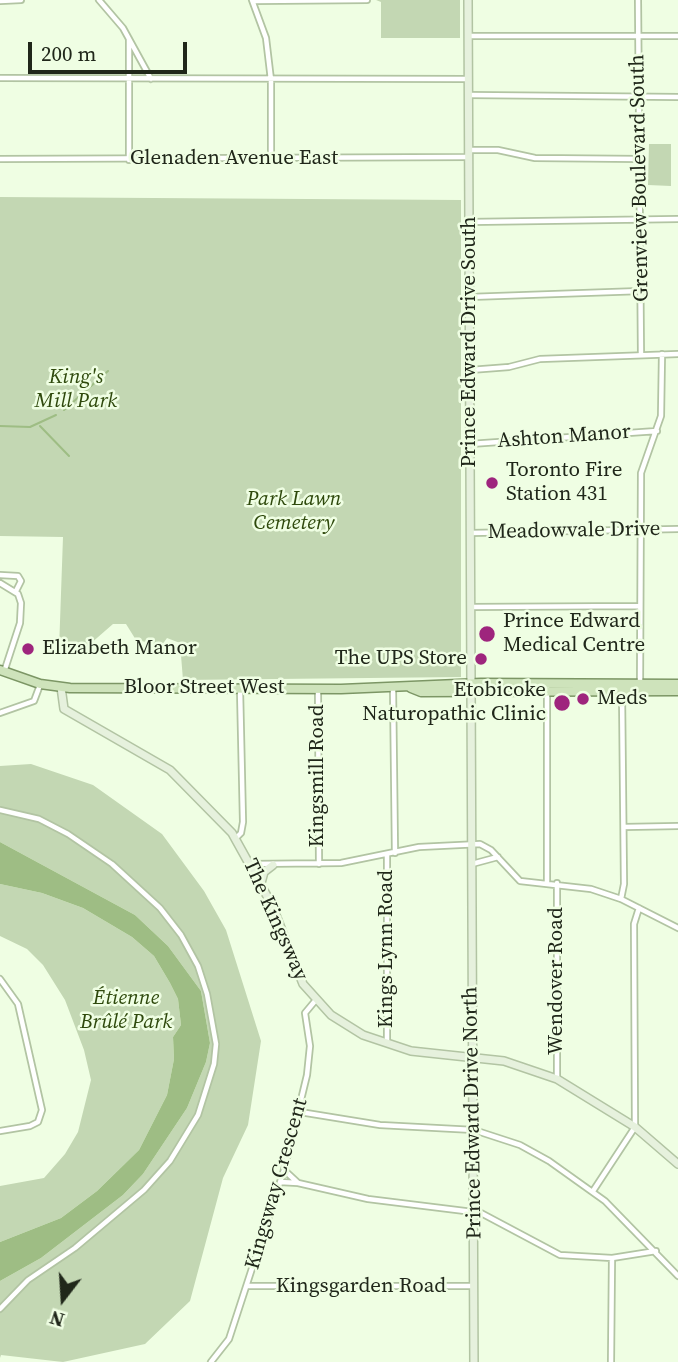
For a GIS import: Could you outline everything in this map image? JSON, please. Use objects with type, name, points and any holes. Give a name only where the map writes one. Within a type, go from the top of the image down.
[{"type":"main road","name":"Bloor Street West","points":[[2,671],[40,684],[61,687],[411,688],[421,692],[469,688],[641,688],[678,691]]},
{"type":"main road","name":"Bloor Street West","points":[[641,688],[678,684]]},
{"type":"street","points":[[0,1],[22,0]]},
{"type":"street","points":[[271,159],[271,80],[266,38],[253,1],[367,0]]},
{"type":"street","name":"Prince Edward Drive South","points":[[468,0],[471,607],[469,688]]},
{"type":"street","name":"Grenview Boulevard South","points":[[638,0],[641,355]]},
{"type":"street","points":[[102,1],[130,39],[151,79]]},
{"type":"street","points":[[468,36],[678,36]]},
{"type":"street","points":[[129,160],[130,39]]},
{"type":"street","points":[[0,78],[468,79]]},
{"type":"street","points":[[468,95],[678,97]]},
{"type":"street","name":"Glenaden Avenue East","points":[[0,159],[271,159],[469,154],[498,150],[535,158],[640,159]]},
{"type":"street","points":[[470,222],[678,219]]},
{"type":"street","points":[[469,297],[641,291]]},
{"type":"street","points":[[641,688],[639,606],[642,467],[662,416],[662,354]]},
{"type":"street","points":[[470,371],[509,367],[540,359],[678,354]]},
{"type":"street","name":"Ashton Manor","points":[[470,444],[657,431]]},
{"type":"street","name":"Meadowvale Drive","points":[[470,533],[678,529]]},
{"type":"street","points":[[0,575],[18,576],[21,581],[16,591]]},
{"type":"street","points":[[0,583],[20,596],[20,623],[2,671]]},
{"type":"street","points":[[471,607],[639,606]]},
{"type":"street","points":[[0,713],[34,701],[40,684]]},
{"type":"street","name":"The Kingsway","points":[[61,687],[64,709],[170,771],[236,838],[261,884],[303,984],[315,1001],[352,1030],[417,1053],[512,1063],[557,1079],[635,1127],[678,1164]]},
{"type":"street","name":"Kings Lynn Road","points":[[393,688],[395,853]]},
{"type":"street","name":"Prince Edward Drive North","points":[[469,688],[474,1362]]},
{"type":"street","name":"Wendover Road","points":[[547,688],[547,883]]},
{"type":"street","points":[[621,899],[624,827],[622,688]]},
{"type":"street","points":[[236,838],[241,833],[243,822],[240,689]]},
{"type":"street","name":"Kingsmill Road","points":[[318,689],[319,864]]},
{"type":"street","points":[[0,810],[39,819],[68,834],[122,872],[160,908],[181,935],[198,966],[207,994],[216,1044],[214,1064],[198,1115],[170,1161],[144,1190],[75,1248],[28,1280],[0,1308]]},
{"type":"street","points":[[624,827],[678,826]]},
{"type":"street","points":[[251,864],[319,864],[387,855],[419,847],[471,844],[487,847],[520,881],[557,883],[621,899],[678,928]]},
{"type":"street","name":"Kings Lynn Road","points":[[387,855],[387,1044]]},
{"type":"street","points":[[471,864],[498,857]]},
{"type":"street","points":[[261,884],[264,873],[273,865]]},
{"type":"street","name":"Wendover Road","points":[[557,883],[557,1079]]},
{"type":"street","points":[[593,1191],[635,1127],[634,924],[639,908]]},
{"type":"street","points":[[0,979],[18,1004],[41,1110],[38,1122],[18,1129],[0,1131]]},
{"type":"street","name":"Kingsway Crescent","points":[[214,1361],[229,1339],[284,1170],[300,1112],[310,1046],[305,1013],[315,1001]]},
{"type":"street","points":[[300,1112],[380,1125],[474,1130],[520,1145],[593,1191],[656,1251],[678,1276]]},
{"type":"street","points":[[284,1170],[298,1182]]},
{"type":"street","points":[[280,1182],[298,1182],[368,1199],[474,1211],[507,1225],[553,1254],[612,1258],[656,1251]]},
{"type":"street","points":[[611,1362],[612,1258]]},
{"type":"street","name":"Kingsgarden Road","points":[[248,1286],[474,1286]]},
{"type":"green space","points":[[376,0],[460,0],[460,38],[381,38],[381,2]]},
{"type":"green space","points":[[649,144],[671,144],[671,186],[648,185]]},
{"type":"green space","name":"Park Lawn Cemetery","points":[[0,197],[461,200],[461,677],[183,680],[180,643],[167,638],[162,645],[136,640],[126,624],[113,624],[82,651],[59,650],[63,537],[0,536]]},
{"type":"green space","points":[[31,764],[93,785],[162,834],[204,891],[226,930],[261,1041],[248,1125],[223,1178],[190,1301],[145,1344],[63,1362],[1,1355],[0,1358],[0,1281],[41,1258],[123,1195],[143,1174],[187,1108],[206,1062],[210,1043],[201,991],[168,946],[135,915],[0,842],[0,766]]},
{"type":"green space","name":"Étienne Brûlé Park","points":[[0,884],[42,893],[83,908],[132,937],[154,956],[170,983],[178,999],[181,1025],[173,1037],[174,1059],[167,1095],[139,1150],[97,1191],[61,1218],[0,1242],[0,1186],[44,1178],[65,1154],[78,1132],[91,1080],[84,1050],[65,1000],[43,965],[27,949],[0,936]]},
{"type":"shaded area","points":[[0,842],[135,915],[168,946],[201,991],[210,1043],[206,1062],[187,1108],[143,1174],[123,1195],[41,1258],[0,1281],[0,1242],[61,1218],[97,1191],[139,1150],[167,1095],[174,1059],[173,1037],[181,1025],[178,999],[170,983],[154,956],[132,937],[83,908],[42,893],[0,884]]},
{"type":"waterway","points":[[64,410],[108,371]]},
{"type":"waterway","points":[[0,426],[30,427],[56,415]]},
{"type":"waterway","points":[[40,426],[69,456]]},
{"type":"place","name":"Toronto Fire Station 431","points":[[492,483]]},
{"type":"place","name":"Prince Edward Medical Centre","points":[[487,634]]},
{"type":"place","name":"Elizabeth Manor","points":[[28,649]]},
{"type":"place","name":"The UPS Store","points":[[481,659]]},
{"type":"place","name":"Meds","points":[[583,699]]},
{"type":"place","name":"Etobicoke Naturopathic Clinic","points":[[562,703]]},
{"type":"park label","name":"King's Mill Park","points":[[76,390]]}]
